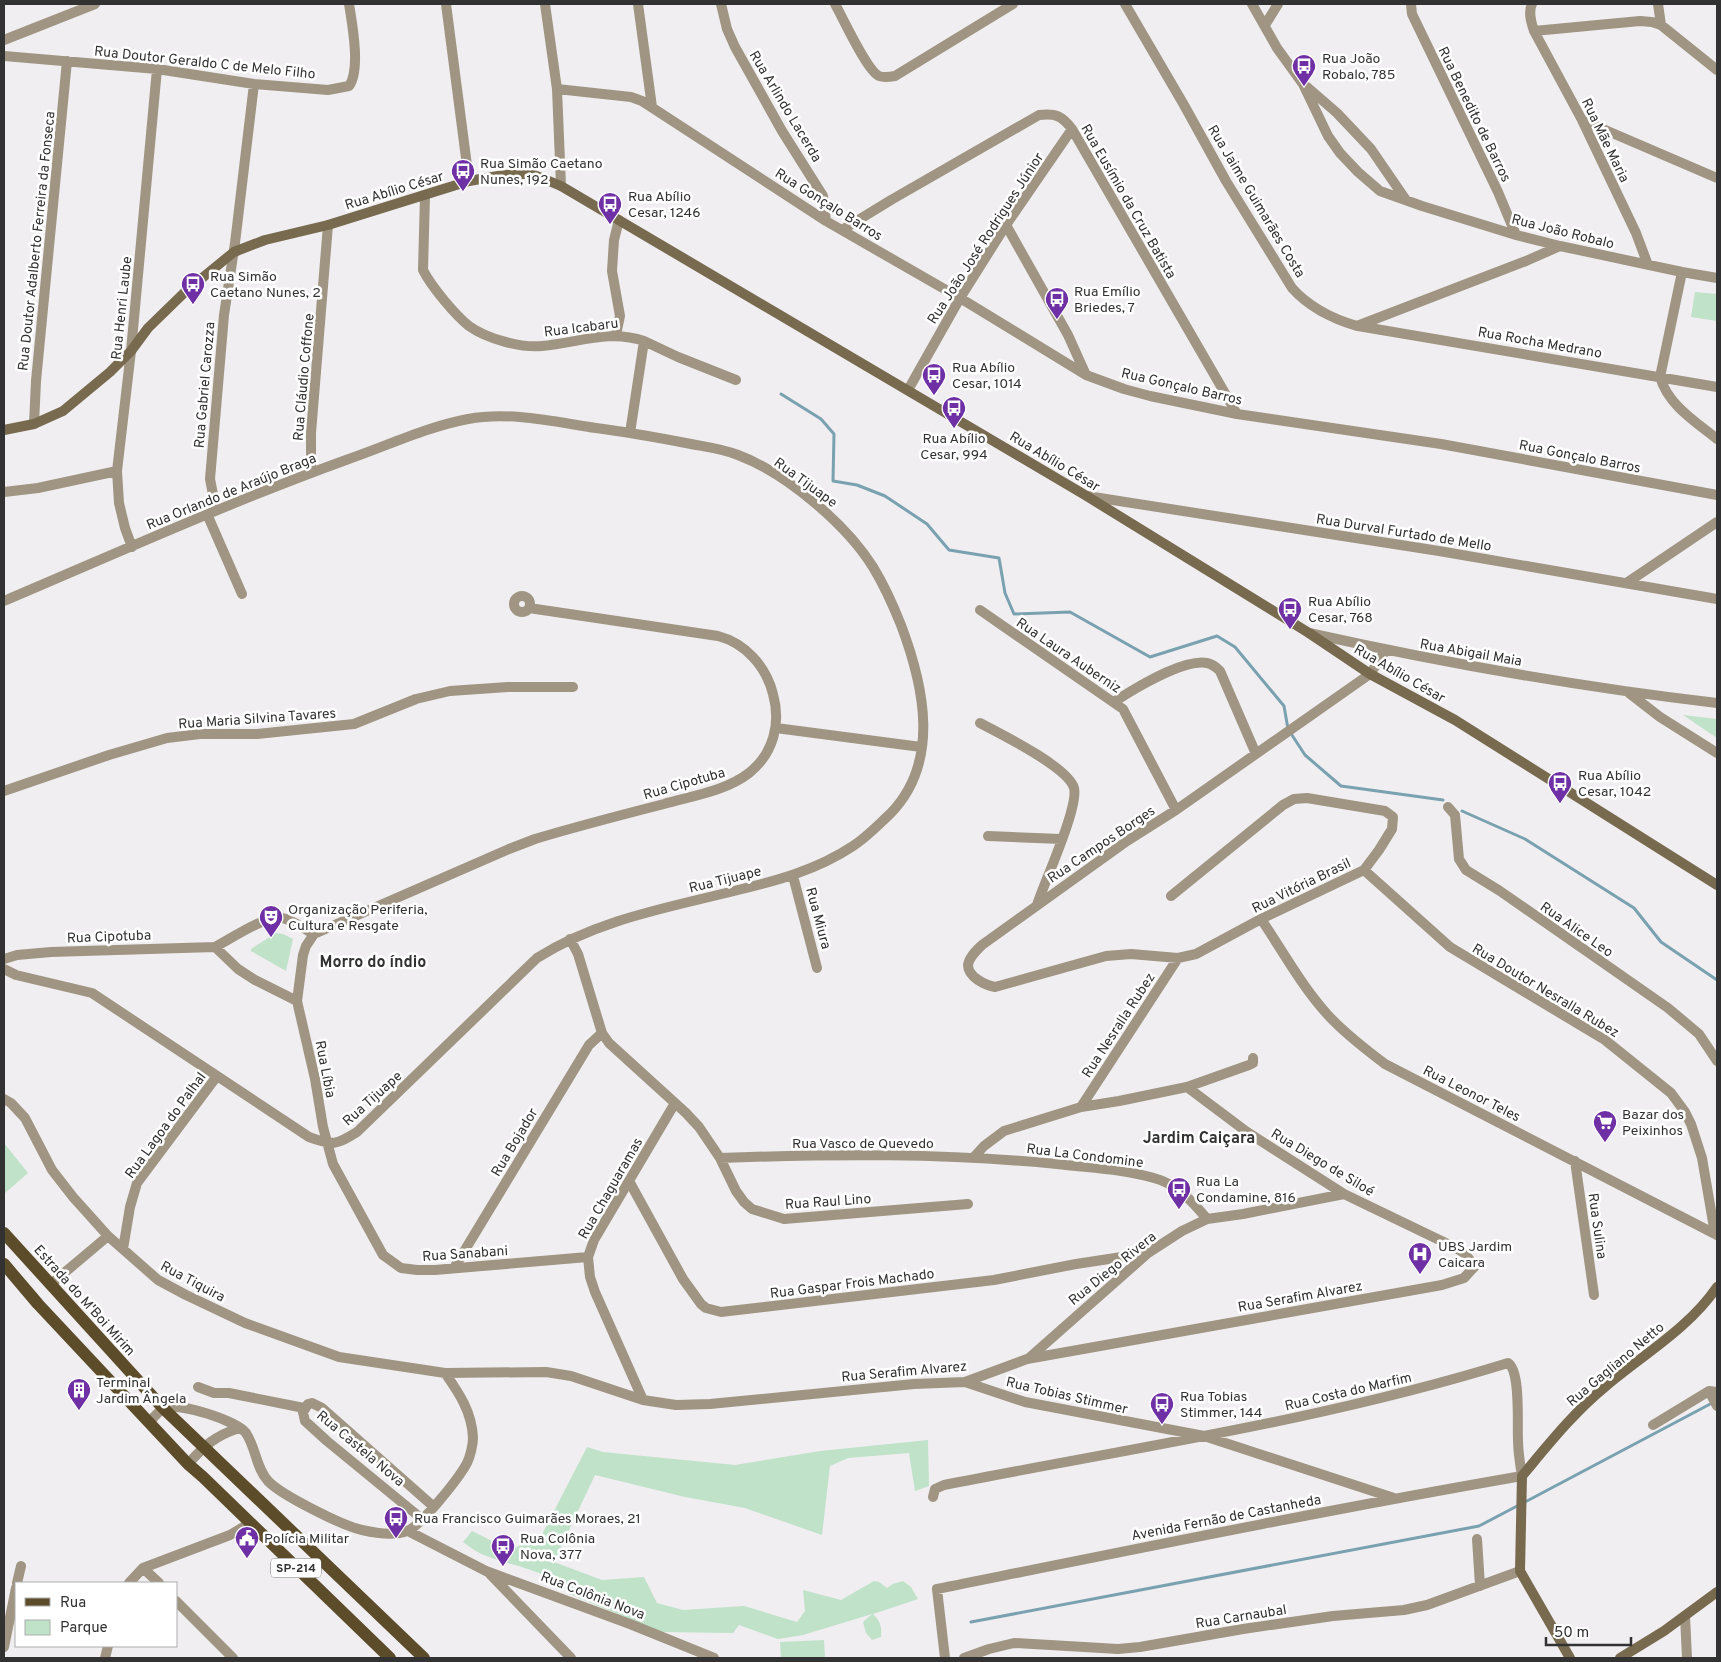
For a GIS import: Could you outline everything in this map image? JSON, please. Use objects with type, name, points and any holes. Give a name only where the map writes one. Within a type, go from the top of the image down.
[{"type":"main road","name":"Rua Abílio César","points":[[4,430],[34,424],[63,411],[110,372],[131,351],[148,328],[185,292],[234,252],[265,240],[328,225],[469,181],[504,174],[532,174],[561,186],[1085,496],[1309,633],[1370,674],[1455,720],[1717,885]]},
{"type":"main road","name":"Estrada do M'Boi Mirim","points":[[4,1233],[163,1408],[205,1446],[424,1658]]},
{"type":"main road","points":[[4,1265],[12,1266],[19,1261],[20,1254],[18,1248]]},
{"type":"main road","name":"SP-214","points":[[4,1265],[188,1464],[390,1658]]},
{"type":"main road","name":"Rua Gagliano Netto","points":[[1522,1476],[1583,1406],[1683,1326],[1708,1300],[1717,1287]]},
{"type":"main road","points":[[1522,1476],[1520,1571],[1570,1658]]},
{"type":"main road","points":[[1620,1658],[1664,1631],[1717,1592]]},
{"type":"street","points":[[4,40],[95,4]]},
{"type":"street","name":"Rua Doutor Geraldo C de Melo Filho","points":[[4,56],[157,69],[254,84],[328,90],[349,86],[353,80],[355,44],[349,4]]},
{"type":"street","points":[[446,4],[469,181]]},
{"type":"street","points":[[545,4],[557,89],[561,186]]},
{"type":"street","points":[[638,4],[652,108]]},
{"type":"street","name":"Rua Arlindo Lacerda","points":[[721,4],[727,29],[735,47],[782,131],[823,196],[826,221]]},
{"type":"street","points":[[836,4],[869,68],[880,77],[887,78],[895,76],[1013,4]]},
{"type":"street","name":"Rua Jaime Guimarães Costa","points":[[1125,4],[1226,181],[1292,288],[1320,310],[1337,320],[1357,326]]},
{"type":"street","name":"Rua João Robalo","points":[[1252,4],[1277,48],[1303,84],[1328,136],[1340,152],[1371,185],[1380,191],[1516,235],[1648,265],[1717,278]]},
{"type":"street","points":[[1265,25],[1278,4]]},
{"type":"street","name":"Rua Benedito de Barros","points":[[1411,4],[1412,14],[1498,192],[1516,235]]},
{"type":"street","points":[[1532,4],[1530,8],[1534,31],[1640,21],[1652,22],[1661,26],[1717,70]]},
{"type":"street","points":[[1658,4],[1661,26]]},
{"type":"street","name":"Rua Mãe Maria","points":[[1534,31],[1582,120],[1636,233],[1648,265]]},
{"type":"street","name":"Rua Doutor Adalberto Ferreira da Fonseca","points":[[34,424],[36,381],[68,61]]},
{"type":"street","name":"Rua Henri Laube","points":[[132,547],[119,503],[116,471],[131,351],[157,69]]},
{"type":"street","name":"Rua Gabriel Carozza","points":[[242,594],[211,512],[210,479],[224,315],[234,252],[254,84]]},
{"type":"street","name":"Rua João Robalo","points":[[1303,84],[1337,113],[1371,149],[1406,200]]},
{"type":"street","name":"Rua Gonçalo Barros","points":[[557,89],[630,97],[652,108],[826,221],[960,298],[1086,375],[1124,389],[1237,414],[1441,444],[1717,495]]},
{"type":"street","name":"Rua Eusímio da Cruz Batista","points":[[842,230],[1039,115],[1056,115],[1064,119],[1072,129],[1237,414]]},
{"type":"street","points":[[1582,120],[1717,178]]},
{"type":"street","name":"Rua João José Rodrigues Júnior","points":[[908,390],[960,298],[1006,225],[1072,129]]},
{"type":"street","name":"Rua Icabaru","points":[[425,196],[423,270],[429,280],[463,320],[474,328],[515,345],[542,346],[603,335],[627,336],[644,341],[736,380]]},
{"type":"street","points":[[616,335],[620,316],[612,271],[614,240],[619,220]]},
{"type":"street","name":"Rua Cláudio Coffone","points":[[311,472],[311,433],[328,225]]},
{"type":"street","points":[[1006,225],[1068,335],[1086,375]]},
{"type":"street","points":[[1357,326],[1560,246]]},
{"type":"street","points":[[1682,272],[1660,377],[1663,386],[1672,400],[1717,439]]},
{"type":"street","name":"Rua Rocha Medrano","points":[[1357,326],[1515,351],[1717,387]]},
{"type":"street","points":[[630,433],[644,341]]},
{"type":"street","name":"Rua Orlando de Araújo Braga","points":[[4,601],[211,512],[311,472],[436,427],[473,418],[509,417]]},
{"type":"street","name":"Rua Tijuape","points":[[327,1144],[344,1140],[357,1132],[537,958],[570,939],[634,915],[793,876],[823,863],[855,845],[892,812],[910,788],[919,762],[923,732],[922,705],[910,649],[895,609],[865,555],[842,528],[812,500],[791,485],[741,456],[725,450],[630,433],[509,417]]},
{"type":"street","points":[[4,492],[38,488],[116,471]]},
{"type":"street","name":"Rua Durval Furtado de Mello","points":[[1085,496],[1628,582],[1717,598]]},
{"type":"street","points":[[1628,582],[1717,522]]},
{"type":"street","name":"Rua Cipotuba","points":[[4,958],[51,952],[215,947],[276,918],[285,919],[314,934],[500,852],[535,839],[735,783],[751,772],[770,748],[776,728],[773,694],[765,673],[755,658],[729,639],[529,608]]},
{"type":"street","name":"Rua Laura Auberniz","points":[[980,610],[1114,702],[1126,713],[1176,810]]},
{"type":"street","name":"Rua Abigail Maia","points":[[1309,633],[1386,650],[1629,693],[1717,703]]},
{"type":"street","name":"Rua Campos Borges","points":[[1178,958],[1131,954],[1106,956],[995,987],[985,985],[979,981],[968,964],[974,952],[982,945],[1127,840],[1176,810],[1370,674],[1386,650]]},
{"type":"street","points":[[1114,702],[1165,674],[1186,666],[1208,663],[1220,671],[1256,754]]},
{"type":"street","name":"Rua Maria Silvina Tavares","points":[[4,791],[167,738],[200,734],[257,734],[354,724],[416,699],[450,691],[508,687],[573,687]]},
{"type":"street","name":"Rua Abigail Maia","points":[[1629,693],[1660,717],[1717,753]]},
{"type":"street","points":[[980,723],[1040,757],[1068,779],[1074,788],[1074,798],[1068,821],[1037,905]]},
{"type":"street","points":[[776,728],[921,747]]},
{"type":"street","name":"Rua Vitória Brasil","points":[[1171,896],[1283,805],[1294,799],[1307,798],[1336,802],[1389,813],[1393,818],[1392,828],[1364,870],[1261,919],[1196,954],[1178,958]]},
{"type":"street","name":"Rua Alice Leo","points":[[1448,807],[1456,815],[1459,858],[1466,870],[1500,891],[1668,1008],[1699,1034],[1717,1061]]},
{"type":"street","points":[[988,836],[1061,840]]},
{"type":"street","name":"Rua Doutor Nesralla Rubez","points":[[1364,870],[1450,947],[1605,1040],[1671,1093],[1691,1124],[1702,1158],[1716,1234]]},
{"type":"street","name":"Rua Miura","points":[[793,876],[817,968]]},
{"type":"street","name":"Rua Leonor Teles","points":[[1261,919],[1311,994],[1327,1014],[1366,1050],[1385,1064],[1716,1234]]},
{"type":"street","points":[[215,947],[238,969],[255,980],[297,1001],[303,956],[306,946],[314,934]]},
{"type":"street","points":[[570,939],[578,954],[602,1033],[609,1043],[699,1127],[720,1158]]},
{"type":"street","name":"Rua Nesralla Rubez","points":[[1081,1107],[1178,958]]},
{"type":"street","points":[[4,969],[16,975],[92,993],[302,1133],[327,1144]]},
{"type":"street","name":"Rua Líbia","points":[[297,1001],[327,1144]]},
{"type":"street","name":"Rua Bojador","points":[[454,1268],[589,1046],[602,1033]]},
{"type":"street","points":[[974,1157],[1004,1130],[1081,1107],[1187,1087],[1249,1065],[1253,1063],[1253,1058]]},
{"type":"street","name":"Rua Lagoa do Palhal","points":[[123,1249],[130,1208],[137,1183],[217,1076]]},
{"type":"street","name":"Rua Diego de Siloé","points":[[1187,1087],[1247,1132],[1344,1194],[1456,1248],[1464,1253],[1475,1266]]},
{"type":"street","name":"Rua Tiquira","points":[[4,1099],[11,1102],[25,1118],[52,1170],[108,1236],[158,1280],[186,1296],[245,1323],[339,1357],[445,1372]]},
{"type":"street","name":"Rua Chaguaramas","points":[[643,1400],[595,1292],[590,1277],[588,1257],[594,1240],[675,1103]]},
{"type":"street","name":"Rua Sanabani","points":[[327,1144],[334,1164],[383,1254],[401,1268],[426,1270],[588,1257]]},
{"type":"street","name":"Rua Vasco de Quevedo","points":[[720,1158],[804,1156],[974,1157]]},
{"type":"street","name":"Rua La Condomine","points":[[974,1157],[1115,1171],[1156,1178],[1189,1198],[1208,1218]]},
{"type":"street","name":"Rua Raul Lino","points":[[720,1158],[736,1191],[752,1210],[784,1219],[968,1204]]},
{"type":"street","name":"Rua Sulina","points":[[1575,1161],[1594,1295]]},
{"type":"street","name":"Rua Gaspar Frois Machado","points":[[629,1181],[683,1279],[701,1304],[706,1308],[721,1312],[994,1280],[1076,1264],[1148,1253]]},
{"type":"street","name":"Rua Diego Rivera","points":[[1027,1359],[1148,1253],[1182,1231],[1208,1218],[1243,1214],[1344,1194]]},
{"type":"street","points":[[51,1284],[108,1236]]},
{"type":"street","name":"Rua Serafim Alvarez","points":[[445,1372],[546,1372],[571,1376],[643,1400],[676,1405],[710,1404],[858,1388],[965,1382],[1027,1359],[1442,1285],[1464,1278],[1475,1266]]},
{"type":"street","name":"Rua Costa do Marfim","points":[[932,1497],[935,1489],[944,1485],[1073,1459],[1204,1436],[1394,1395],[1454,1380],[1508,1363],[1512,1367],[1518,1389],[1518,1442],[1522,1476]]},
{"type":"street","points":[[149,1423],[163,1408],[173,1406],[187,1407],[221,1418],[246,1434],[262,1472],[268,1481],[277,1488],[325,1514],[360,1530],[394,1533],[408,1531],[434,1506],[468,1462],[473,1440],[468,1410],[445,1372]]},
{"type":"street","name":"Rua Tobias Stimmer","points":[[965,1382],[1024,1402],[1204,1436],[1394,1498]]},
{"type":"street","points":[[198,1387],[214,1393],[229,1393],[304,1408]]},
{"type":"street","points":[[1653,1425],[1713,1392],[1717,1406]]},
{"type":"street","name":"Rua Castela Nova","points":[[422,1519],[313,1428],[303,1416],[304,1408],[312,1403],[322,1408],[434,1506]]},
{"type":"street","points":[[188,1464],[212,1439],[239,1428]]},
{"type":"street","name":"Avenida Fernão de Castanheda","points":[[945,1658],[937,1589],[1394,1498],[1522,1476]]},
{"type":"street","points":[[130,1582],[143,1568],[230,1535],[250,1523]]},
{"type":"street","name":"Rua Colônia Nova","points":[[408,1531],[486,1571],[549,1592],[714,1658]]},
{"type":"street","points":[[1476,1539],[1480,1586]]},
{"type":"street","points":[[17,1582],[20,1566]]},
{"type":"street","points":[[143,1568],[157,1582]]},
{"type":"street","points":[[486,1571],[571,1658]]},
{"type":"street","name":"Rua Carnaubal","points":[[964,1658],[1014,1643],[1118,1649],[1333,1616],[1404,1610],[1428,1605],[1520,1571]]},
{"type":"street","points":[[4,1648],[15,1593]]},
{"type":"street","points":[[178,1603],[228,1658]]},
{"type":"street","points":[[1685,1616],[1687,1658]]},
{"type":"green space","points":[[1695,292],[1717,294],[1717,321],[1691,317]]},
{"type":"green space","points":[[1683,715],[1717,719],[1717,738]]},
{"type":"green space","points":[[276,933],[293,939],[286,971],[251,951],[251,949]]},
{"type":"green space","points":[[4,1143],[28,1173],[4,1194]]},
{"type":"green space","points":[[928,1440],[929,1486],[915,1491],[909,1453],[848,1458],[830,1466],[822,1535],[745,1508],[685,1497],[595,1475],[554,1562],[602,1580],[644,1577],[657,1603],[683,1610],[744,1606],[797,1622],[805,1611],[803,1590],[841,1600],[874,1581],[887,1588],[903,1581],[911,1587],[918,1599],[873,1614],[880,1624],[881,1637],[872,1640],[866,1633],[863,1622],[872,1614],[803,1635],[778,1639],[739,1625],[733,1633],[662,1632],[569,1594],[552,1579],[484,1555],[463,1542],[472,1531],[510,1550],[525,1543],[536,1546],[587,1447],[603,1452],[735,1465],[820,1451]]},
{"type":"green space","points":[[824,1640],[825,1658],[781,1658],[780,1642]]},
{"type":"waterway","points":[[781,394],[821,419],[834,434],[833,481],[857,485],[885,496],[927,524],[949,550],[999,558],[1005,593],[1014,614],[1070,612],[1150,657],[1217,636],[1235,647],[1284,706],[1288,729],[1305,755],[1341,786],[1443,800]]},
{"type":"waterway","points":[[1462,811],[1525,839],[1634,908],[1661,942],[1717,980]]},
{"type":"waterway","points":[[1525,1502],[1714,1402]]},
{"type":"waterway","points":[[971,1622],[1479,1526],[1519,1505]]},
{"type":"place","name":"Rua João Robalo, 785","points":[[1304,87]]},
{"type":"place","name":"Rua Simão Caetano Nunes, 192","points":[[463,192]]},
{"type":"place","name":"Rua Abílio Cesar, 1246","points":[[610,225]]},
{"type":"place","name":"Rua Simão Caetano Nunes, 2","points":[[193,305]]},
{"type":"place","name":"Rua Emílio Briedes, 7","points":[[1057,320]]},
{"type":"place","name":"Rua Abílio Cesar, 1014","points":[[934,396]]},
{"type":"place","name":"Rua Abílio Cesar, 994","points":[[954,429]]},
{"type":"place","name":"Rua Abílio Cesar, 768","points":[[1290,630]]},
{"type":"place","name":"Rua Abílio Cesar, 1042","points":[[1560,804]]},
{"type":"place","name":"Organização Periferia, Cultura e Resgate","points":[[271,938]]},
{"type":"place","name":"Bazar dos Peixinhos","points":[[1605,1143]]},
{"type":"place","name":"Rua La Condamine, 816","points":[[1179,1210]]},
{"type":"place","name":"UBS Jardim Caicara","points":[[1420,1275]]},
{"type":"place","name":"Terminal Jardim Ângela","points":[[79,1411]]},
{"type":"place","name":"Rua Tobias Stimmer, 144","points":[[1162,1425]]},
{"type":"place","name":"Rua Francisco Guimarães Moraes, 21","points":[[396,1539]]},
{"type":"place","name":"Polícia Militar","points":[[247,1559]]},
{"type":"place","name":"Rua Colônia Nova, 377","points":[[503,1567]]},
{"type":"district","name":"Morro do índio","points":[[373,961]]},
{"type":"district","name":"Jardim Caiçara","points":[[1199,1137]]}]
